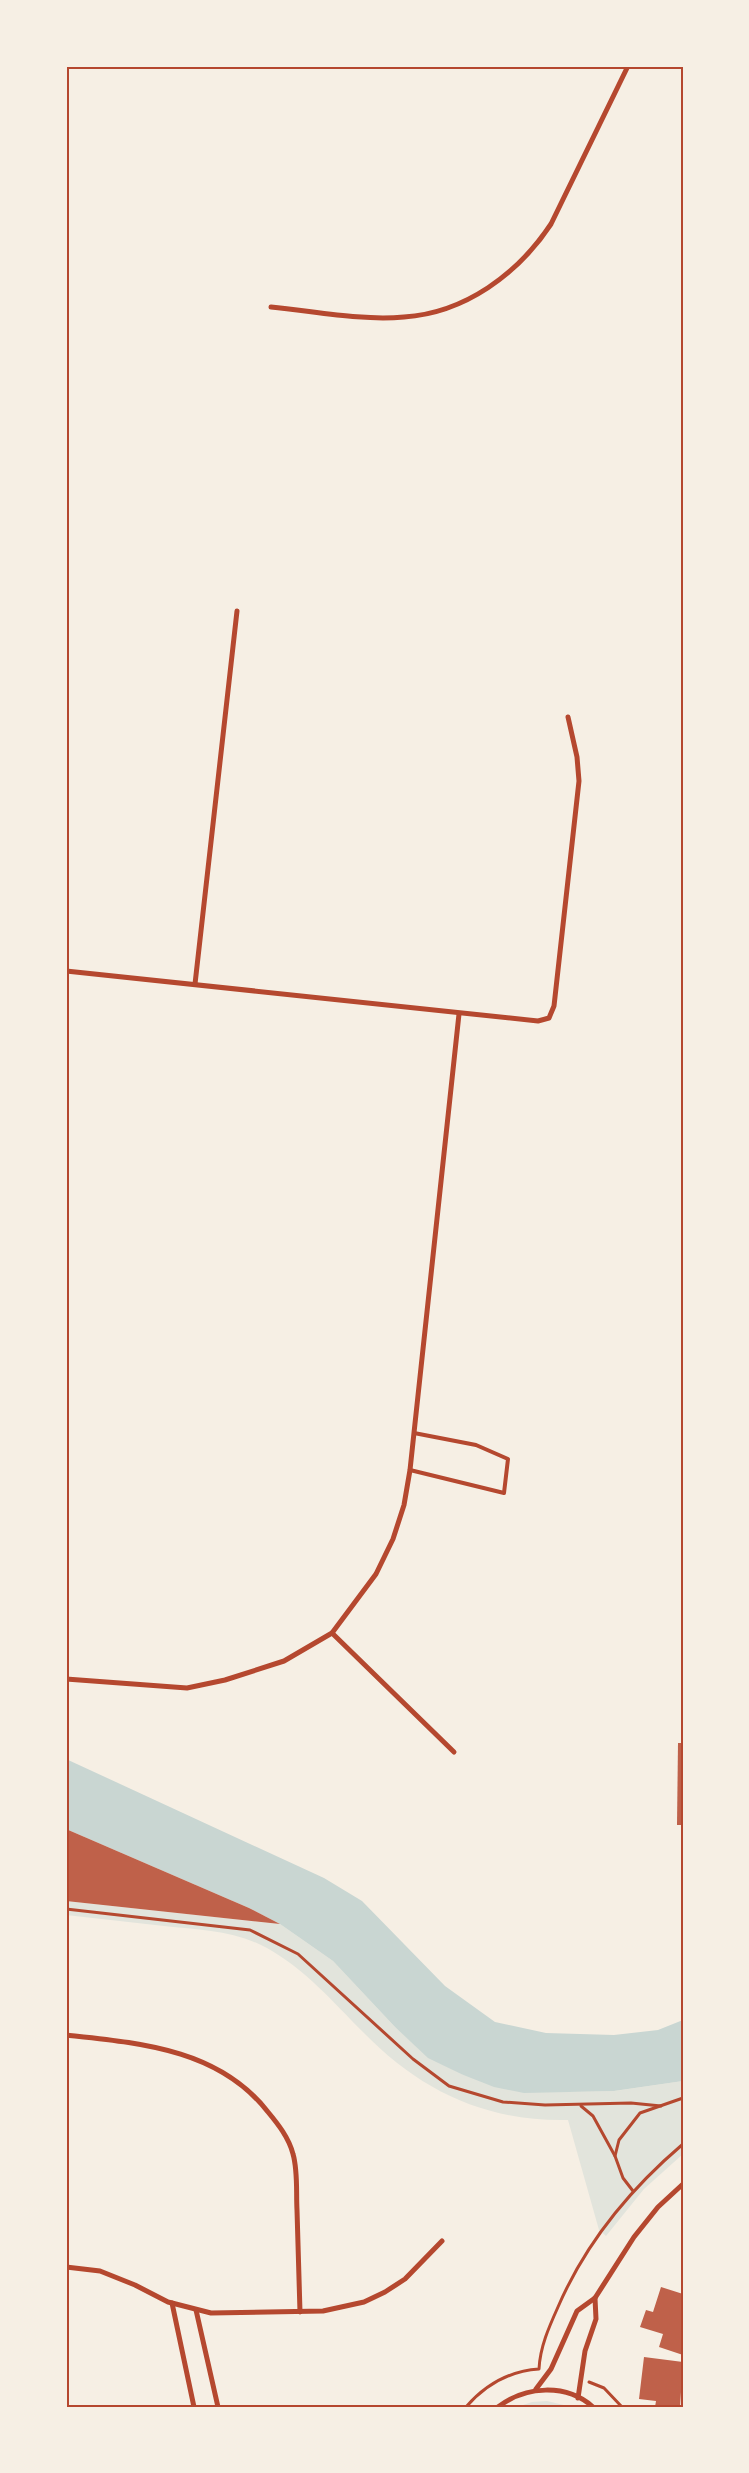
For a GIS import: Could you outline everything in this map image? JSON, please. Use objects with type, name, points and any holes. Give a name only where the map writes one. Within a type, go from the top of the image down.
[{"type":"street","points":[[271,307],[382,318],[405,318],[450,306],[481,292],[507,275],[538,244],[551,224],[628,66]]},
{"type":"street","points":[[195,984],[237,611]]},
{"type":"street","points":[[66,971],[459,1014],[538,1021],[549,1018],[554,1006],[579,781],[577,757],[568,717]]},
{"type":"street","points":[[66,1679],[187,1688],[225,1680],[284,1661],[332,1633],[376,1574],[393,1539],[404,1505],[410,1470],[459,1014]]},
{"type":"street","points":[[332,1633],[454,1752]]},
{"type":"street","points":[[66,2035],[152,2045],[195,2058],[237,2080],[261,2103],[280,2127],[293,2154],[296,2185],[300,2312]]},
{"type":"street","points":[[536,2390],[550,2372],[577,2311],[595,2298],[634,2238],[658,2207],[683,2184]]},
{"type":"street","points":[[66,2267],[100,2271],[135,2285],[172,2304],[211,2313],[323,2312],[364,2302],[385,2292],[405,2279],[442,2241]]},
{"type":"street","points":[[578,2398],[585,2351],[596,2319],[595,2298]]},
{"type":"street","points":[[172,2304],[194,2407]]},
{"type":"street","points":[[196,2310],[218,2407]]},
{"type":"street","points":[[498,2407],[521,2393],[536,2390],[550,2390],[578,2398],[593,2407]]},
{"type":"lane","points":[[410,1470],[504,1493],[508,1459],[476,1445],[414,1433]]},
{"type":"path","points":[[66,1909],[250,1930],[298,1954],[413,2059],[449,2086],[503,2102],[581,2105],[632,2103],[661,2106]]},
{"type":"path","points":[[615,2156],[619,2140],[628,2125],[640,2113],[683,2098]]},
{"type":"path","points":[[581,2105],[593,2116],[615,2156],[623,2178],[633,2191]]},
{"type":"path","points":[[539,2369],[540,2355],[552,2320],[580,2262],[633,2191],[683,2144]]},
{"type":"path","points":[[466,2407],[484,2389],[498,2380],[524,2370],[539,2369],[550,2372]]},
{"type":"path","points":[[580,2379],[604,2388],[622,2407]]},
{"type":"shaded area","points":[[66,1759],[324,1878],[362,1901],[445,1986],[495,2022],[546,2033],[614,2035],[658,2030],[683,2020],[683,2081],[614,2091],[524,2093],[494,2087],[428,2058],[395,2027],[333,1961],[280,1924],[249,1908],[66,1829]]},
{"type":"shaded area","points":[[66,1901],[280,1924],[333,1961],[395,2027],[428,2057],[461,2074],[566,2092],[615,2091],[683,2081],[683,2154],[644,2189],[606,2236],[599,2230],[568,2120],[538,2119],[483,2109],[457,2099],[432,2086],[408,2071],[385,2053],[294,1966],[255,1942],[217,1932],[66,1915]]},
{"type":"shaded area","points":[[547,2401],[572,2407],[517,2407],[532,2402]]},
{"type":"building","points":[[678,1743],[683,1743],[683,1825],[677,1825]]},
{"type":"building","points":[[66,1829],[249,1908],[280,1924],[66,1901]]},
{"type":"building","points":[[661,2287],[683,2294],[683,2355],[659,2347],[663,2334],[640,2327],[646,2310],[653,2312]]},
{"type":"building","points":[[644,2357],[683,2362],[680,2407],[655,2407],[656,2401],[639,2399]]}]
